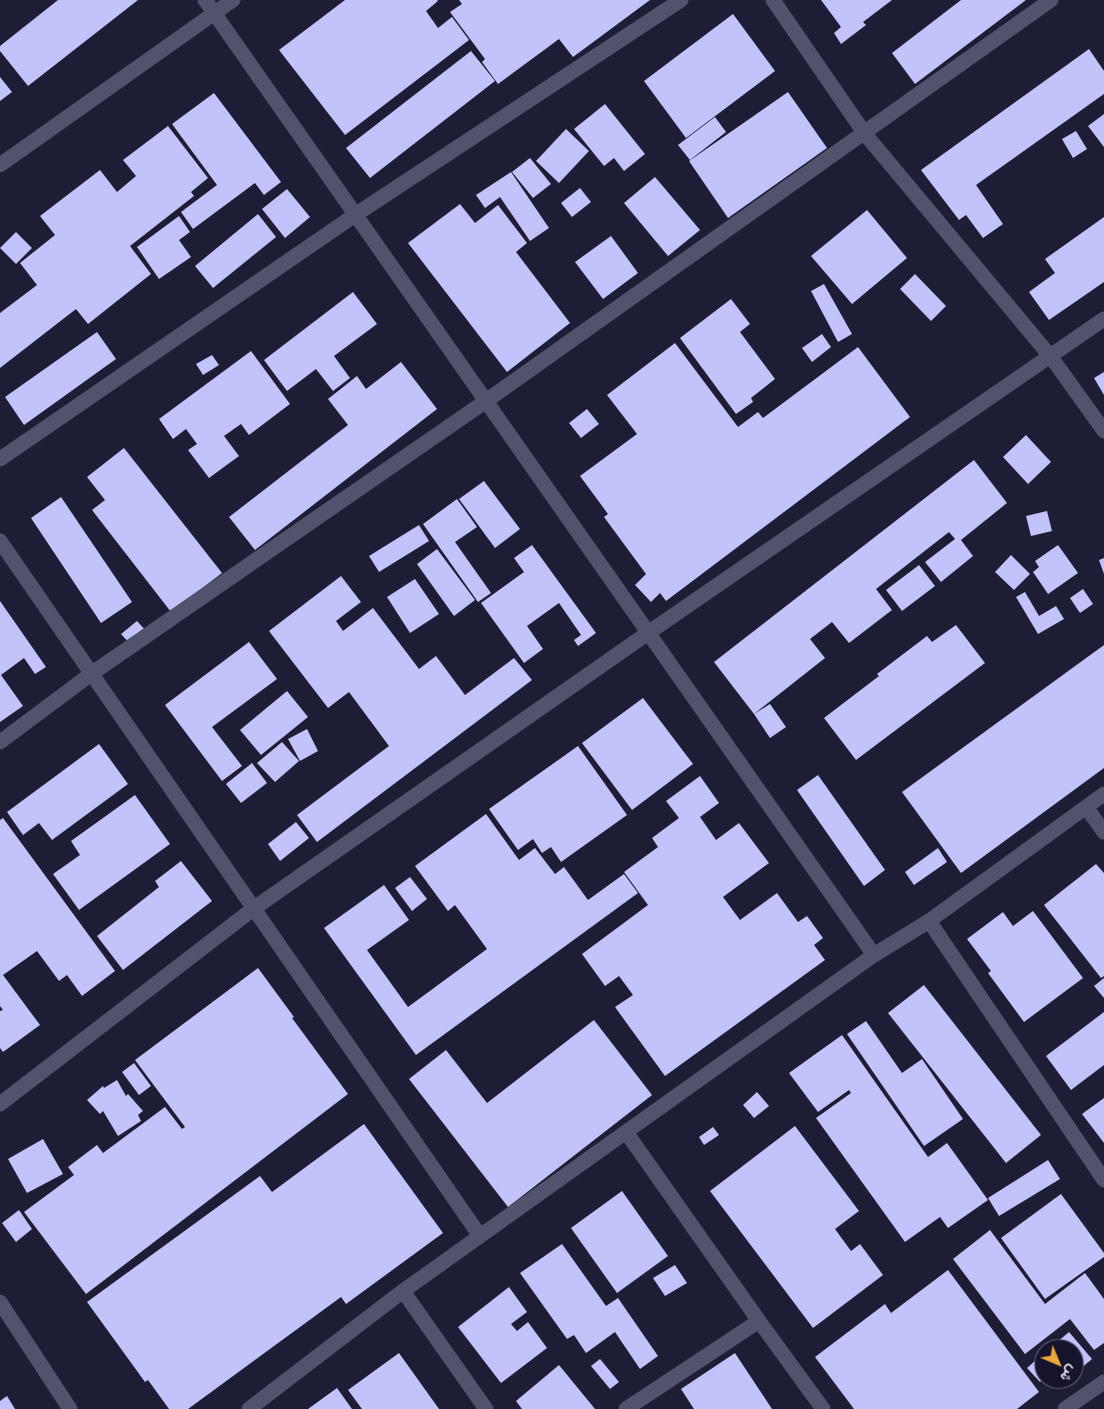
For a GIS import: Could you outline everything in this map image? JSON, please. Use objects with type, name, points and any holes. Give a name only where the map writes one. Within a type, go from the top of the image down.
[{"type":"street","points":[[205,0],[874,955]]},
{"type":"street","points":[[0,165],[233,0]]},
{"type":"street","points":[[0,459],[355,215],[681,0]]},
{"type":"street","points":[[773,0],[865,134],[1051,357],[1104,431]]},
{"type":"street","points":[[0,742],[91,674],[486,401],[865,134],[1051,0]]},
{"type":"street","points":[[0,1104],[253,909],[648,633],[1104,319]]},
{"type":"street","points":[[0,542],[480,1236]]},
{"type":"street","points":[[249,1409],[404,1291],[480,1236],[874,955],[930,921],[1104,794]]},
{"type":"street","points":[[1086,807],[1104,832]]},
{"type":"street","points":[[930,921],[1104,1180]]},
{"type":"street","points":[[626,1132],[823,1409]]},
{"type":"street","points":[[404,1291],[486,1409]]},
{"type":"street","points":[[0,1302],[70,1409]]},
{"type":"street","points":[[626,1409],[759,1321]]},
{"type":"street","points":[[1065,1409],[1104,1382]]},
{"type":"building","points":[[58,0],[138,0],[28,86],[0,51],[0,46]]},
{"type":"building","points":[[345,0],[437,0],[426,11],[438,28],[452,17],[469,40],[345,135],[279,50]]},
{"type":"building","points":[[459,0],[650,0],[573,57],[559,39],[498,84],[482,62],[485,59],[450,12],[462,4]]},
{"type":"building","points":[[821,0],[892,0],[863,22],[866,25],[841,44],[834,33],[841,27]]},
{"type":"building","points":[[961,0],[1026,0],[915,84],[892,53]]},
{"type":"building","points":[[733,14],[775,71],[686,138],[644,81]]},
{"type":"building","points":[[1089,49],[1104,71],[1104,94],[976,185],[1003,224],[983,238],[966,215],[959,220],[921,170]]},
{"type":"building","points":[[471,51],[495,81],[370,178],[346,148]]},
{"type":"building","points":[[0,77],[12,92],[0,101]]},
{"type":"building","points":[[788,92],[827,148],[728,218],[689,161]]},
{"type":"building","points":[[214,93],[281,182],[264,195],[255,183],[193,229],[181,212],[217,185],[172,124]]},
{"type":"building","points":[[605,104],[645,154],[624,171],[614,158],[604,166],[574,129]]},
{"type":"building","points":[[1104,114],[1104,147],[1088,126]]},
{"type":"building","points":[[715,117],[726,132],[690,160],[678,145]]},
{"type":"building","points":[[168,126],[208,178],[191,192],[194,196],[130,246],[151,274],[88,324],[76,309],[0,368],[0,313],[37,285],[20,263],[55,235],[40,216],[100,170],[117,192],[136,176],[123,160]]},
{"type":"building","points":[[566,129],[589,151],[559,183],[536,161]]},
{"type":"building","points":[[1076,131],[1087,149],[1073,158],[1062,139]]},
{"type":"building","points":[[530,158],[551,184],[533,198],[512,172]]},
{"type":"building","points":[[511,172],[549,228],[530,241],[500,197],[485,208],[476,195]]},
{"type":"building","points":[[655,177],[700,230],[668,256],[624,203]]},
{"type":"building","points":[[580,188],[591,202],[572,217],[561,203]]},
{"type":"building","points":[[287,189],[310,217],[285,238],[262,209]]},
{"type":"building","points":[[460,204],[475,223],[498,205],[527,243],[516,252],[570,323],[507,372],[408,243]]},
{"type":"building","points":[[867,210],[907,258],[852,304],[811,256]]},
{"type":"building","points":[[258,214],[276,237],[213,288],[195,266]]},
{"type":"building","points":[[179,216],[190,232],[179,240],[191,257],[159,279],[137,247]]},
{"type":"building","points":[[1104,217],[1104,282],[1049,320],[1029,292],[1055,273],[1045,259]]},
{"type":"building","points":[[16,232],[32,248],[16,264],[0,248]]},
{"type":"building","points":[[611,236],[638,273],[603,299],[575,262]]},
{"type":"building","points":[[915,274],[946,306],[931,321],[900,289]]},
{"type":"building","points":[[824,284],[852,334],[838,342],[811,291]]},
{"type":"building","points":[[353,292],[377,324],[334,356],[350,378],[333,391],[316,369],[287,391],[264,360]]},
{"type":"building","points":[[731,299],[750,324],[740,332],[775,379],[751,398],[753,402],[736,414],[680,338]]},
{"type":"building","points":[[97,332],[116,359],[24,425],[5,397]]},
{"type":"building","points":[[822,334],[831,347],[812,362],[802,348]]},
{"type":"building","points":[[675,343],[738,427],[758,412],[763,418],[858,347],[910,417],[666,601],[660,593],[651,602],[635,585],[646,574],[604,517],[608,514],[580,476],[637,434],[607,395]]},
{"type":"building","points":[[251,351],[290,404],[249,435],[241,424],[224,436],[239,456],[209,478],[188,450],[197,444],[186,429],[173,439],[159,419]]},
{"type":"building","points":[[212,355],[219,365],[203,375],[196,364]]},
{"type":"building","points":[[401,362],[437,409],[255,550],[229,517],[348,425],[328,399],[357,376],[366,389]]},
{"type":"building","points":[[1104,372],[1104,395],[1094,378]]},
{"type":"building","points":[[587,409],[599,424],[581,438],[569,423]]},
{"type":"building","points":[[1026,435],[1051,462],[1028,484],[1003,457]]},
{"type":"building","points":[[124,448],[222,573],[171,612],[92,510],[105,500],[87,477]]},
{"type":"building","points":[[974,460],[1007,503],[961,540],[973,556],[941,582],[925,562],[955,539],[949,532],[876,589],[892,610],[849,643],[832,622],[810,639],[825,658],[754,714],[714,662]]},
{"type":"building","points":[[484,481],[520,529],[495,548],[459,499]]},
{"type":"building","points":[[61,497],[132,602],[101,623],[31,518]]},
{"type":"building","points":[[457,499],[477,527],[455,542],[491,593],[478,602],[423,524]]},
{"type":"building","points":[[1047,511],[1052,531],[1031,536],[1026,516]]},
{"type":"building","points":[[419,525],[429,541],[379,572],[369,556]]},
{"type":"building","points":[[532,545],[596,633],[578,646],[574,640],[581,635],[559,603],[527,626],[543,649],[524,663],[481,603],[524,572],[514,558]]},
{"type":"building","points":[[1058,545],[1078,573],[1048,594],[1033,572],[1039,567],[1035,561]]},
{"type":"building","points":[[437,549],[475,600],[454,616],[417,564]]},
{"type":"building","points":[[1011,555],[1030,574],[1014,590],[995,572]]},
{"type":"building","points":[[1104,558],[1104,574],[1099,560]]},
{"type":"building","points":[[919,565],[935,586],[902,611],[886,590]]},
{"type":"building","points":[[341,576],[361,602],[336,621],[343,631],[373,608],[419,669],[436,656],[465,695],[514,658],[532,680],[317,842],[297,815],[389,746],[349,692],[328,708],[269,631]]},
{"type":"building","points":[[415,579],[439,614],[410,633],[387,597]]},
{"type":"building","points":[[1083,589],[1093,604],[1080,613],[1070,598]]},
{"type":"building","points":[[1025,592],[1039,616],[1056,606],[1064,619],[1038,634],[1016,597]]},
{"type":"building","points":[[0,601],[46,667],[35,674],[24,658],[1,675],[23,706],[0,722]]},
{"type":"building","points":[[137,621],[147,632],[131,645],[121,634]]},
{"type":"building","points":[[956,625],[985,663],[856,760],[824,718],[927,636],[932,642]]},
{"type":"building","points":[[249,642],[277,679],[212,727],[242,766],[222,781],[165,705]]},
{"type":"building","points":[[1104,645],[1104,768],[961,873],[902,792]]},
{"type":"building","points":[[287,691],[308,717],[261,755],[240,730]]},
{"type":"building","points":[[643,698],[693,764],[632,810],[582,743]]},
{"type":"building","points":[[770,704],[786,727],[770,738],[754,714]]},
{"type":"building","points":[[307,729],[318,751],[300,761],[288,739]]},
{"type":"building","points":[[282,742],[299,761],[275,782],[257,763]]},
{"type":"building","points":[[99,744],[128,784],[52,840],[39,823],[23,835],[7,812]]},
{"type":"building","points":[[578,746],[627,815],[561,862],[551,847],[542,853],[533,839],[518,850],[489,809]]},
{"type":"building","points":[[252,763],[267,783],[241,803],[226,784]]},
{"type":"building","points":[[818,775],[885,870],[864,886],[797,790]]},
{"type":"building","points":[[700,776],[719,803],[700,817],[716,840],[739,823],[769,863],[723,897],[740,920],[777,893],[798,922],[807,916],[823,938],[814,945],[825,960],[665,1076],[615,1007],[633,995],[619,976],[605,986],[582,954],[648,905],[624,872],[658,847],[652,838],[679,818],[666,801]]},
{"type":"building","points":[[135,795],[170,844],[79,910],[53,874],[80,855],[71,841]]},
{"type":"building","points":[[486,814],[519,860],[535,848],[555,874],[564,867],[588,900],[624,874],[638,893],[416,1055],[324,928],[384,885],[409,920],[367,950],[408,1007],[487,949],[455,905],[448,911],[415,866]]},
{"type":"building","points":[[3,818],[115,971],[82,996],[67,975],[59,981],[37,951],[3,975],[40,1025],[3,1052],[0,1048],[0,1011],[3,1010],[0,1006],[0,820]]},
{"type":"building","points":[[296,822],[309,838],[280,861],[268,844]]},
{"type":"building","points":[[938,848],[947,862],[914,885],[905,872]]},
{"type":"building","points":[[181,861],[212,901],[123,970],[97,936],[159,887],[155,881]]},
{"type":"building","points":[[1096,864],[1104,873],[1104,976],[1101,978],[1044,905]]},
{"type":"building","points":[[410,877],[427,899],[412,911],[395,888]]},
{"type":"building","points":[[1033,911],[1083,978],[1024,1022],[988,973],[991,971],[967,939],[1003,912],[1013,926]]},
{"type":"building","points":[[258,968],[348,1094],[86,1294],[24,1212],[74,1175],[68,1167],[97,1145],[103,1153],[165,1107],[182,1129],[185,1127],[135,1060]]},
{"type":"building","points":[[1104,978],[1104,998],[1094,986]]},
{"type":"building","points":[[924,985],[1041,1135],[1006,1163],[888,1013]]},
{"type":"building","points":[[1104,1012],[1104,1065],[1071,1090],[1046,1056]]},
{"type":"building","points":[[594,1020],[652,1095],[508,1207],[409,1079],[446,1050],[487,1103]]},
{"type":"building","points":[[866,1021],[902,1073],[922,1059],[963,1119],[924,1146],[847,1034]]},
{"type":"building","points":[[842,1035],[928,1157],[947,1143],[988,1200],[948,1228],[940,1217],[905,1242],[816,1118],[851,1093],[849,1090],[818,1112],[789,1073]]},
{"type":"building","points":[[134,1063],[151,1086],[139,1095],[122,1072]]},
{"type":"building","points":[[117,1080],[126,1096],[128,1094],[143,1111],[138,1115],[141,1121],[118,1136],[103,1111],[100,1114],[87,1100],[103,1086],[104,1088]]},
{"type":"building","points":[[757,1092],[769,1106],[754,1118],[743,1105]]},
{"type":"building","points":[[1104,1098],[1104,1143],[1082,1114]]},
{"type":"building","points":[[364,1124],[443,1233],[346,1304],[341,1297],[188,1409],[169,1409],[148,1380],[145,1382],[87,1302],[260,1176],[272,1192]]},
{"type":"building","points":[[795,1126],[859,1211],[835,1229],[851,1251],[860,1244],[883,1275],[813,1328],[710,1191]]},
{"type":"building","points":[[713,1127],[719,1135],[704,1145],[699,1137]]},
{"type":"building","points":[[43,1139],[63,1174],[27,1193],[8,1159]]},
{"type":"building","points":[[1048,1160],[1060,1179],[999,1216],[988,1198]]},
{"type":"building","points":[[622,1191],[668,1256],[617,1293],[571,1228]]},
{"type":"building","points":[[1061,1194],[1104,1253],[1104,1257],[1045,1299],[1001,1238]]},
{"type":"building","points":[[19,1210],[32,1229],[16,1242],[2,1223]]},
{"type":"building","points":[[990,1230],[1045,1304],[1085,1273],[1104,1299],[1104,1343],[1094,1350],[1070,1319],[1044,1339],[1034,1339],[1034,1347],[1025,1354],[953,1259]]},
{"type":"building","points":[[562,1244],[606,1306],[618,1298],[658,1356],[640,1369],[615,1332],[586,1353],[574,1335],[567,1339],[520,1273]]},
{"type":"building","points":[[675,1265],[687,1283],[665,1296],[653,1278]]},
{"type":"building","points":[[948,1270],[1034,1385],[1034,1389],[1039,1392],[1017,1409],[854,1409],[815,1357],[885,1304],[891,1313]]},
{"type":"building","points":[[509,1287],[527,1312],[511,1324],[517,1331],[528,1322],[547,1348],[501,1383],[458,1327]]},
{"type":"building","points":[[1069,1332],[1075,1339],[1061,1339]]},
{"type":"building","points":[[1084,1350],[1092,1359],[1084,1366]]},
{"type":"building","points":[[399,1353],[439,1409],[362,1409],[348,1390]]},
{"type":"building","points":[[735,1353],[772,1409],[694,1409],[681,1389]]},
{"type":"building","points":[[600,1359],[619,1382],[610,1389],[591,1366]]},
{"type":"building","points":[[1034,1362],[1034,1376],[1027,1368]]},
{"type":"building","points":[[559,1365],[595,1409],[522,1409],[516,1401]]},
{"type":"building","points":[[337,1388],[352,1409],[308,1409]]},
{"type":"building","points":[[7,1396],[15,1409],[0,1409],[0,1401]]}]
